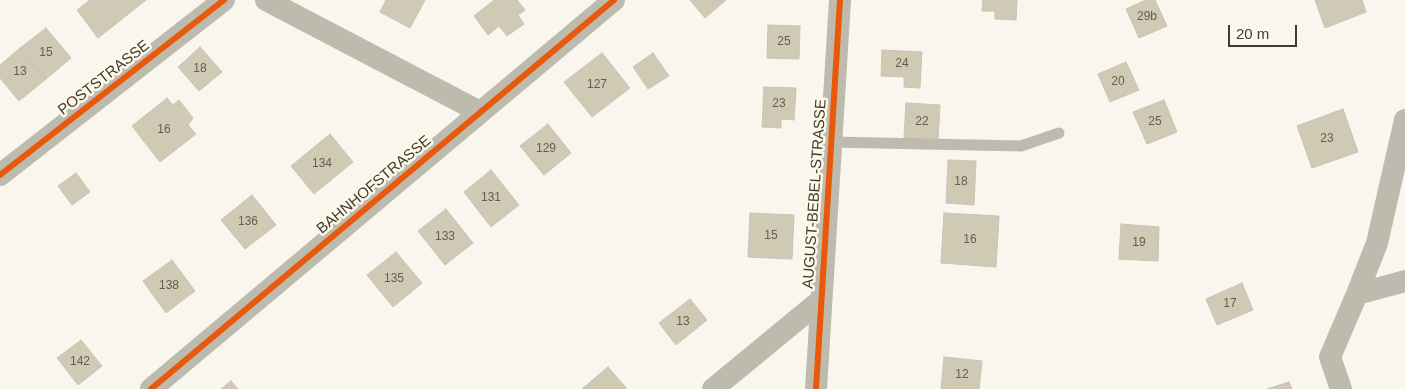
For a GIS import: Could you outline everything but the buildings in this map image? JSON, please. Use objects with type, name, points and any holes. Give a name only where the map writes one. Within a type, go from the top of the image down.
[{"type":"street","name":"POSTSTRASSE","points":[[0,175],[224,0]]},
{"type":"street","points":[[266,0],[480,112]]},
{"type":"street","name":"BAHNHOFSTRASSE","points":[[151,389],[614,0]]},
{"type":"street","name":"AUGUST-BEBEL-STRASSE","points":[[816,389],[840,0]]},
{"type":"street","points":[[1341,389],[1330,356],[1377,243],[1405,120]]},
{"type":"street","points":[[1357,294],[1405,281]]},
{"type":"street","points":[[712,389],[821,300]]},
{"type":"lane","points":[[831,142],[1021,146],[1059,133]]},
{"type":"cycle path","points":[[0,175],[224,0]]},
{"type":"cycle path","points":[[151,389],[614,0]]},
{"type":"cycle path","points":[[816,389],[840,0]]}]
